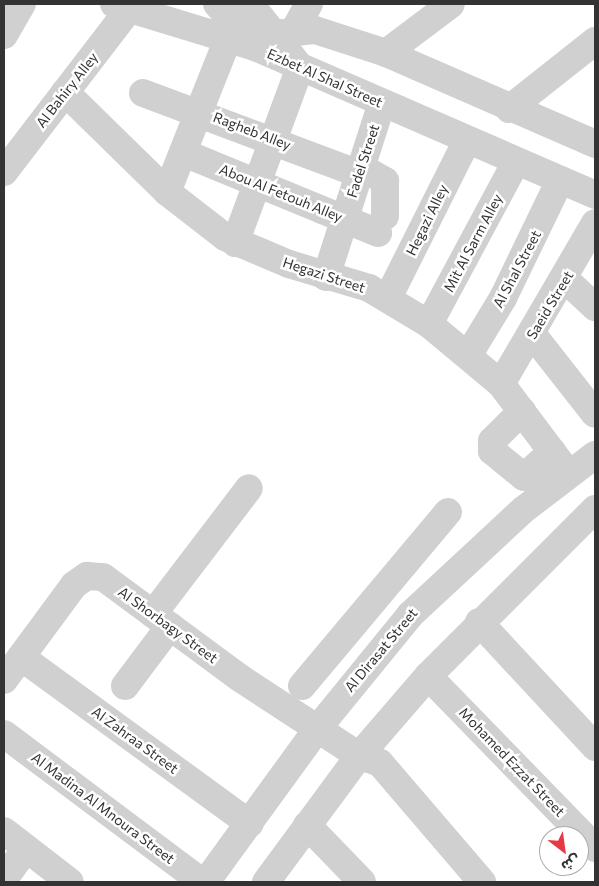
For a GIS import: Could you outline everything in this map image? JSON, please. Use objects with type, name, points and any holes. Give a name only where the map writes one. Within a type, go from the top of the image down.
[{"type":"street","points":[[4,35],[22,4]]},
{"type":"street","points":[[217,4],[274,37]]},
{"type":"street","points":[[235,243],[300,67],[274,37],[250,4]]},
{"type":"street","points":[[274,37],[309,4]]},
{"type":"street","points":[[386,53],[451,4]]},
{"type":"street","points":[[122,6],[228,39],[274,37],[315,30],[386,53],[509,109],[595,144]]},
{"type":"street","name":"Al Bahiry Alley","points":[[4,172],[65,92],[122,6]]},
{"type":"street","points":[[167,192],[201,111],[228,39]]},
{"type":"street","points":[[509,109],[595,41]]},
{"type":"street","name":"Ezbet Al Shal Street","points":[[300,67],[466,142],[595,195]]},
{"type":"street","name":"Hegazi Street","points":[[65,92],[167,192],[235,243],[388,298],[429,324],[469,354],[501,384],[560,463]]},
{"type":"street","name":"Ragheb Alley","points":[[143,92],[201,111],[385,181],[382,224]]},
{"type":"street","name":"Fadel Street","points":[[326,277],[382,103]]},
{"type":"street","name":"Hegazi Alley","points":[[388,298],[466,142]]},
{"type":"street","name":"Abou Al Fetouh Alley","points":[[184,153],[345,219],[382,224]]},
{"type":"street","name":"Mit Al Sarm Alley","points":[[429,324],[516,162]]},
{"type":"street","name":"Al Shal Street","points":[[469,354],[503,298],[560,180]]},
{"type":"street","name":"Saeid Street","points":[[501,384],[566,280],[595,223]]},
{"type":"street","points":[[566,280],[595,306]]},
{"type":"street","points":[[533,335],[595,414]]},
{"type":"street","points":[[522,411],[492,440],[492,451],[524,477],[560,463]]},
{"type":"street","name":"Al Dirasat Street","points":[[204,882],[250,824],[318,728],[419,606],[560,463],[595,455]]},
{"type":"street","points":[[125,686],[161,620],[249,488]]},
{"type":"street","points":[[272,880],[307,825],[359,756],[428,676],[479,622],[595,509]]},
{"type":"street","points":[[302,686],[448,512]]},
{"type":"street","name":"Al Shorbagy Street","points":[[4,680],[74,585],[87,576],[103,577],[161,620],[359,756],[380,763],[482,882]]},
{"type":"street","points":[[389,583],[419,606]]},
{"type":"street","points":[[479,622],[595,747]]},
{"type":"street","name":"Al Zahraa Street","points":[[21,657],[250,824]]},
{"type":"street","name":"Mohamed Ezzat Street","points":[[428,676],[595,848]]},
{"type":"street","name":"Al Madina Al Mnoura Street","points":[[4,734],[204,882]]},
{"type":"street","points":[[307,825],[362,882]]},
{"type":"street","points":[[4,831],[26,850],[70,882]]},
{"type":"street","points":[[4,879],[26,850]]}]
